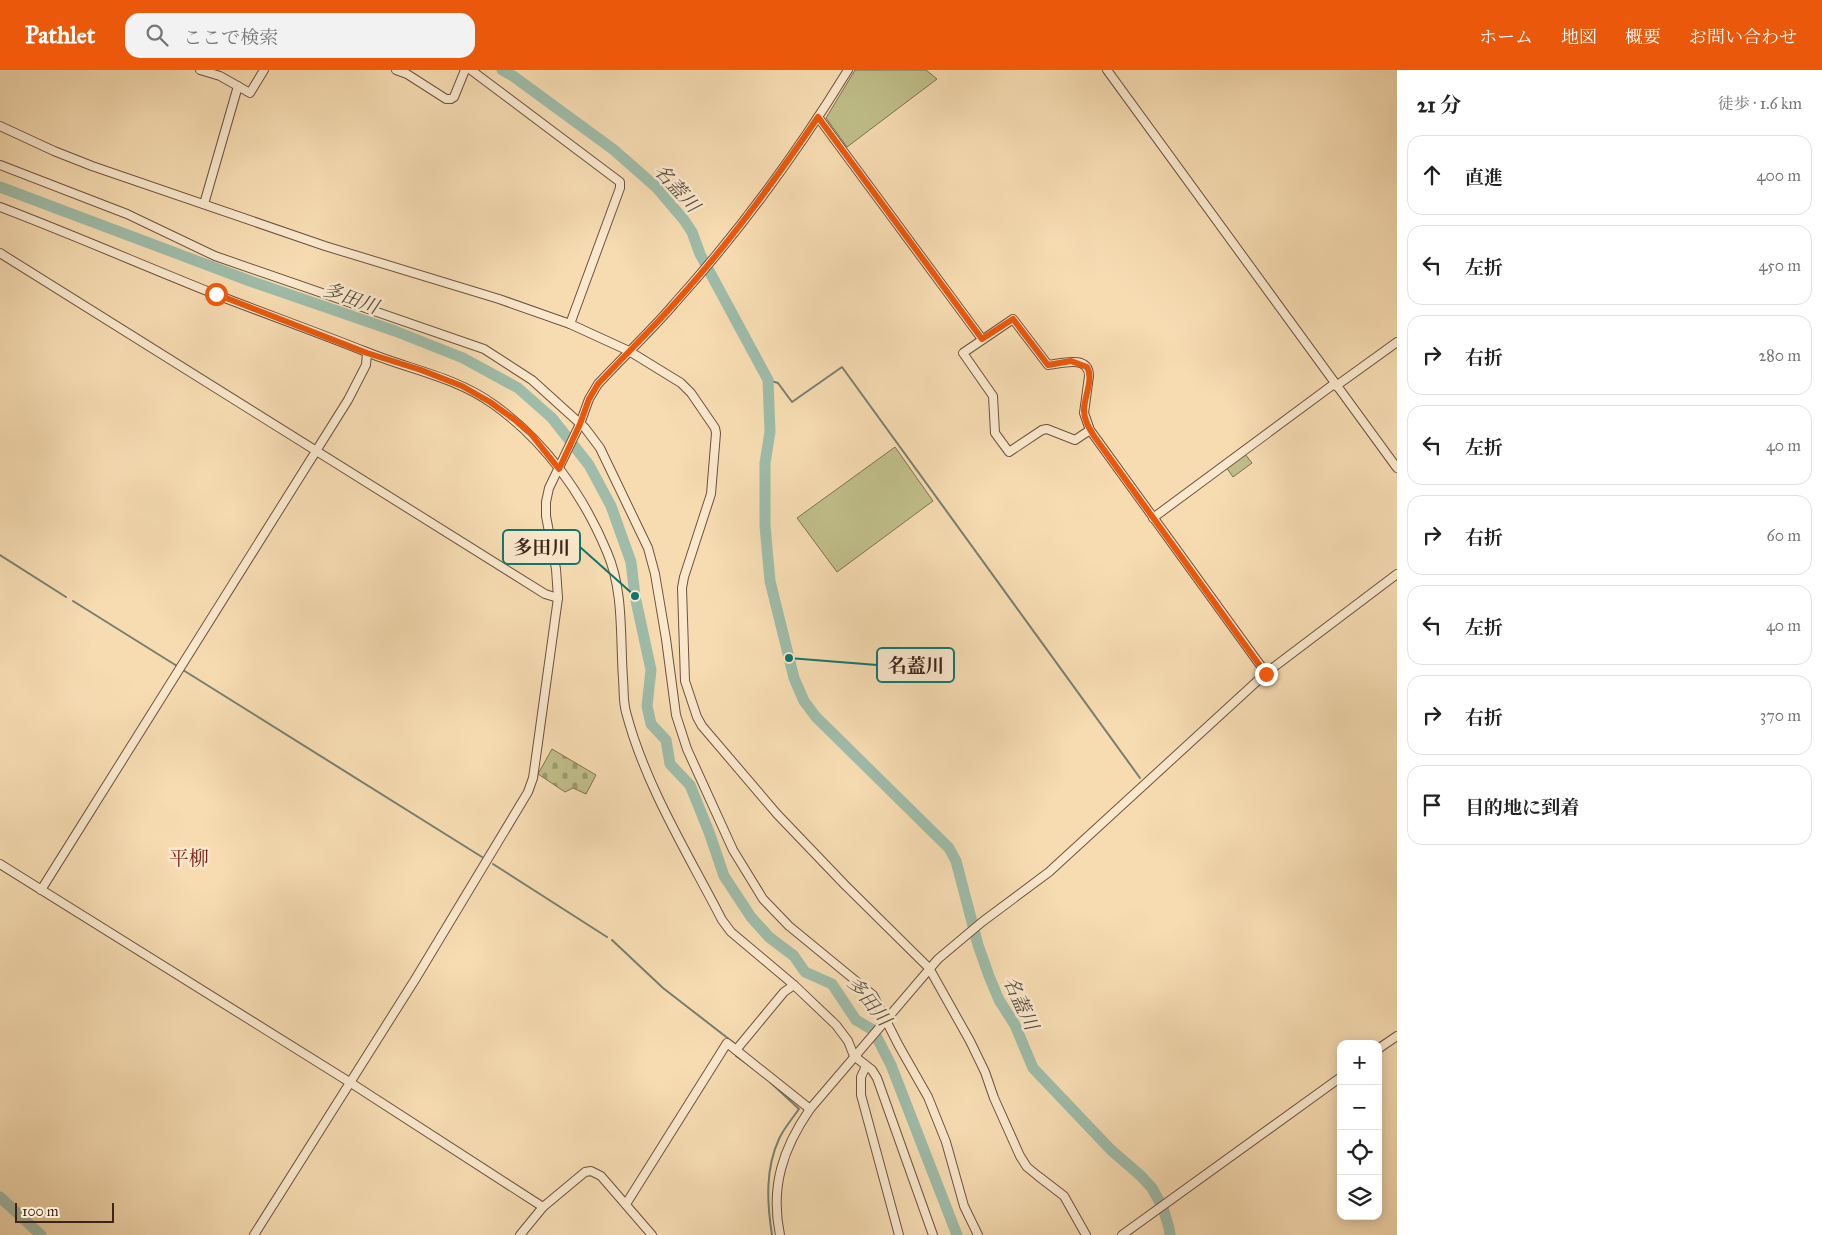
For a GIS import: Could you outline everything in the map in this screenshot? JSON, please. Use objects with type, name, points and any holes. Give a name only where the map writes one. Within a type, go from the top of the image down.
[{"type":"street","points":[[200,70],[220,76],[250,93],[264,70]]},
{"type":"street","points":[[396,70],[419,81],[446,99],[451,100],[465,70]]},
{"type":"street","points":[[471,70],[620,182],[620,188],[570,324]]},
{"type":"street","points":[[254,1235],[351,1083],[528,792],[537,748],[558,598],[556,569],[546,516],[549,488],[579,426],[589,399],[598,384],[674,305],[714,258],[772,184],[848,70]]},
{"type":"street","points":[[1107,70],[1339,383],[1397,468]]},
{"type":"street","points":[[204,204],[238,86]]},
{"type":"street","points":[[818,117],[982,339]]},
{"type":"street","points":[[0,126],[84,163],[325,246],[499,299],[570,324],[629,351],[686,387],[716,432],[711,494],[682,588],[685,681],[697,718],[776,814],[929,968],[970,1041],[1020,1156],[1032,1171],[1064,1196],[1086,1235]]},
{"type":"street","points":[[0,165],[127,214],[215,256],[484,349],[532,380],[577,420],[579,426]]},
{"type":"street","points":[[0,207],[367,353],[421,370],[454,383],[490,402],[531,434],[560,467],[594,523],[609,555],[619,600],[625,709],[639,754],[676,830],[722,920],[731,932],[794,985],[836,1026],[856,1054],[872,1070],[877,1078],[933,1235]]},
{"type":"street","points":[[0,253],[545,594],[558,598]]},
{"type":"street","points":[[1090,430],[1075,440],[1051,430],[1042,430],[1009,452],[995,433],[993,396],[963,356],[964,352],[1013,319],[1048,365],[1071,361],[1087,367],[1089,376],[1084,413],[1090,430],[1266,674]]},
{"type":"street","points":[[1153,518],[1397,342]]},
{"type":"street","points":[[41,890],[348,400],[366,365],[367,353]]},
{"type":"street","points":[[579,426],[585,428],[600,448],[648,548],[655,574],[666,639],[676,715],[687,748],[733,850],[763,899],[789,926],[874,995],[884,1021],[928,1097],[946,1142],[964,1206],[978,1235]]},
{"type":"street","points":[[780,1235],[777,1221],[777,1191],[782,1162],[797,1127],[929,968],[982,922],[1061,862],[1266,674],[1397,574]]},
{"type":"street","points":[[0,864],[351,1083],[543,1207]]},
{"type":"street","points":[[736,1050],[784,992],[794,985]]},
{"type":"street","points":[[1382,1046],[1397,1036]]},
{"type":"street","points":[[626,1204],[727,1043],[810,1109]]},
{"type":"street","points":[[866,1066],[861,1077],[861,1095],[899,1235]]},
{"type":"street","points":[[1122,1235],[1337,1080]]},
{"type":"street","points":[[520,1235],[543,1207],[585,1172],[591,1170],[601,1176],[652,1235]]},
{"type":"green space","points":[[855,70],[926,70],[937,79],[847,147],[826,118]]},
{"type":"green space","points":[[895,447],[933,501],[837,572],[797,518]]},
{"type":"green space","points":[[1245,454],[1252,463],[1233,477],[1226,467]]},
{"type":"green space","points":[[552,749],[596,775],[586,794],[573,788],[565,792],[538,774]]},
{"type":"waterway","name":"名蓋川","points":[[502,70],[513,76],[614,150],[656,187],[692,232],[700,254],[768,380],[770,432],[765,463],[765,526],[770,581],[794,678],[804,701],[816,717],[949,848],[956,861],[978,945],[989,976],[999,1000],[1015,1025],[1033,1068],[1111,1150],[1152,1188],[1163,1208],[1170,1235]]},
{"type":"waterway","name":"多田川","points":[[0,187],[250,281],[395,331],[463,358],[518,388],[552,418],[589,465],[611,506],[631,562],[635,596],[651,670],[647,706],[651,724],[666,740],[670,764],[690,785],[724,876],[751,917],[769,937],[794,956],[805,972],[832,984],[856,1020],[873,1030],[891,1065],[957,1235]]},
{"type":"waterway","points":[[768,380],[778,383],[792,402],[842,367],[1140,778]]},
{"type":"waterway","points":[[0,555],[66,597]]},
{"type":"waterway","points":[[73,601],[177,666]]},
{"type":"waterway","points":[[183,670],[482,857]]},
{"type":"waterway","points":[[493,864],[607,937]]},
{"type":"waterway","points":[[612,940],[663,988],[734,1043]]},
{"type":"waterway","points":[[736,1056],[757,1071]]},
{"type":"waterway","points":[[770,1082],[799,1109],[781,1135],[771,1162],[768,1198],[772,1235]]},
{"type":"waterway","points":[[0,1197],[41,1235]]},
{"type":"place","name":"多田川","points":[[635,596]]},
{"type":"place","name":"名蓋川","points":[[789,658]]},
{"type":"district","name":"平柳","points":[[189,858]]},
{"type":"route","points":[[216,294],[367,353],[421,370],[462,386],[490,402],[515,420],[531,434],[559,469],[580,424],[589,399],[598,384],[674,305],[703,271],[772,184],[818,117],[982,339],[1010,319],[1013,319],[1048,365],[1071,361],[1087,367],[1089,376],[1084,413],[1085,420],[1094,436],[1266,674]]}]
